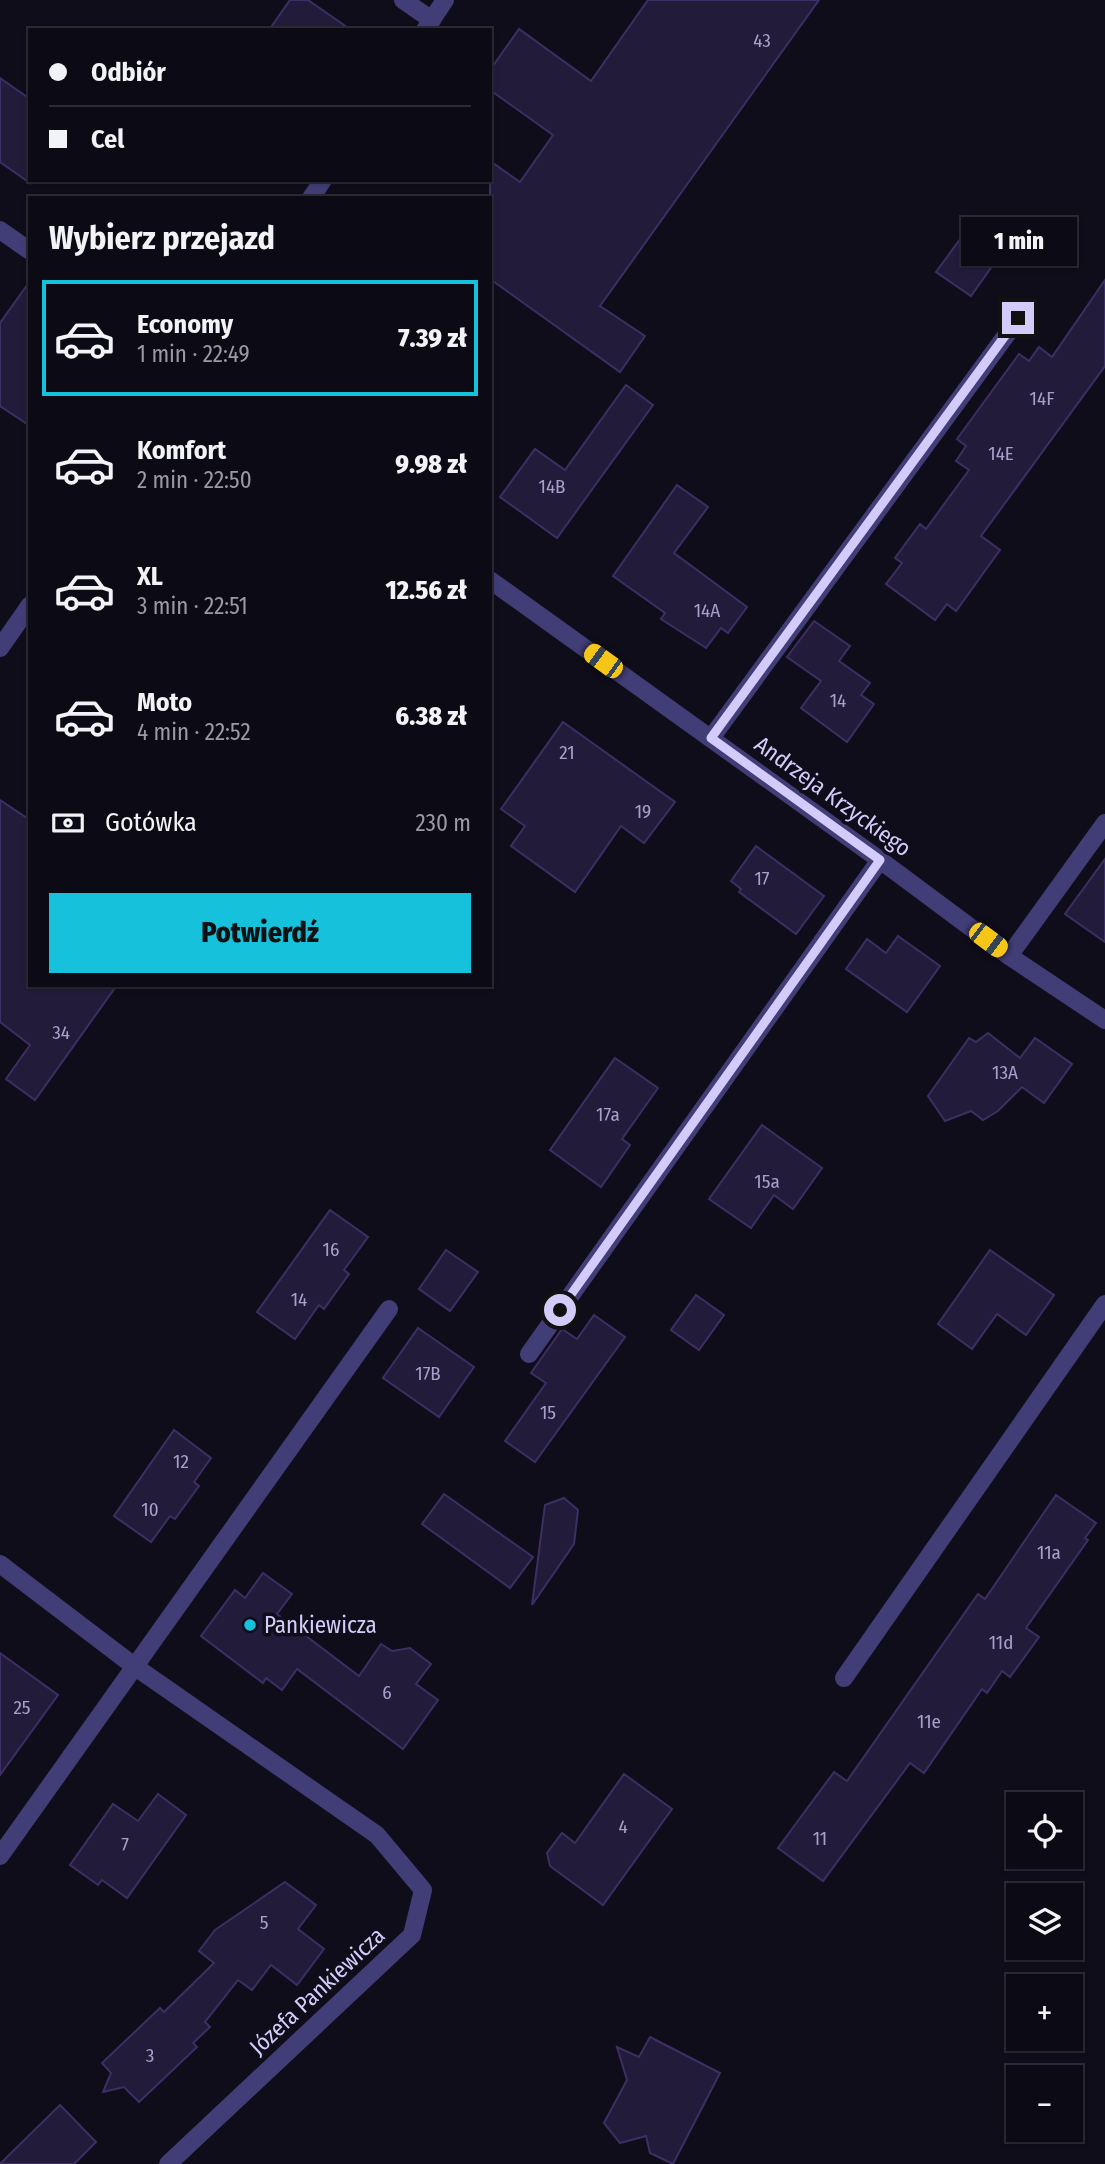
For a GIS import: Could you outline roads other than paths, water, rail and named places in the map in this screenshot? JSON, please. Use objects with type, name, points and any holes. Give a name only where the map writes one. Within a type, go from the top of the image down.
[{"type":"street","points":[[403,0],[428,25],[445,0]]},
{"type":"street","points":[[0,230],[28,250]]},
{"type":"street","points":[[711,738],[1018,318]]},
{"type":"street","name":"Andrzeja Krzyckiego","points":[[492,581],[1009,956],[1105,1020]]},
{"type":"street","points":[[0,648],[28,608]]},
{"type":"street","points":[[1009,956],[1105,823]]},
{"type":"street","points":[[529,1354],[880,860]]},
{"type":"street","points":[[844,1678],[1105,1304]]},
{"type":"street","points":[[0,1856],[389,1309]]},
{"type":"street","name":"Józefa Pankiewicza","points":[[0,1564],[134,1666],[377,1835],[423,1890],[412,1935],[168,2164]]},
{"type":"place","name":"Pankiewicza","points":[[250,1625]]}]
